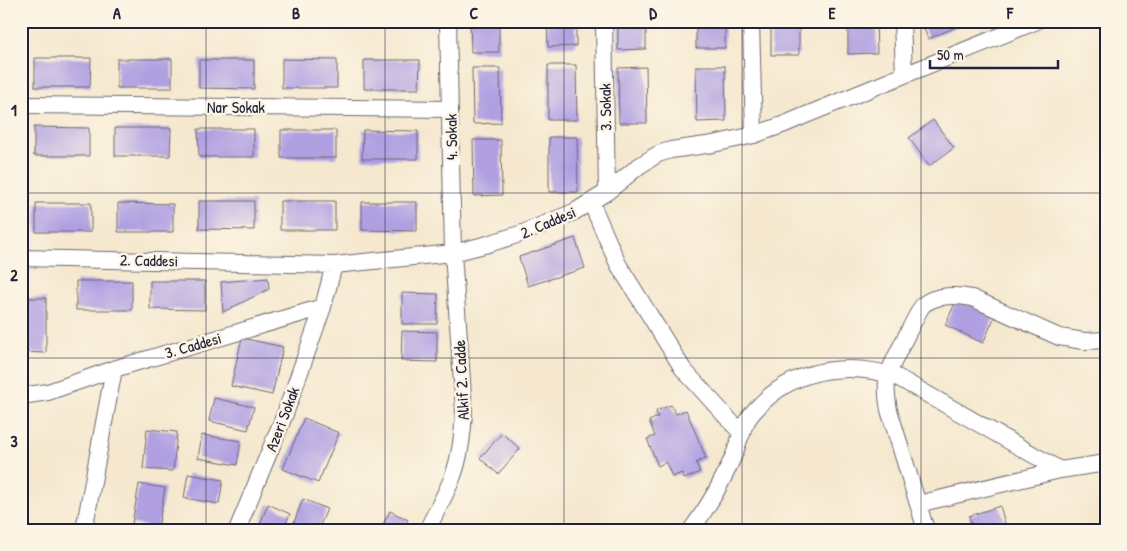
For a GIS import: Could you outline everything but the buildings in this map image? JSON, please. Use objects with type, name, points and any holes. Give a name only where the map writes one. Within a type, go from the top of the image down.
[{"type":"street","name":"4. Sokak","points":[[448,21],[453,253]]},
{"type":"street","name":"3. Sokak","points":[[604,21],[607,192]]},
{"type":"street","points":[[751,21],[754,135]]},
{"type":"street","points":[[902,21],[904,75]]},
{"type":"street","name":"2. Caddesi","points":[[21,258],[334,265],[453,253],[523,233],[556,220],[607,192],[639,166],[658,154],[754,135],[1037,21]]},
{"type":"street","name":"Nar Sokak","points":[[21,105],[450,109]]},
{"type":"street","points":[[591,202],[618,264],[683,370],[742,434]]},
{"type":"street","name":"Alkif 2. Cadde","points":[[427,530],[453,476],[463,429],[464,410],[453,253]]},
{"type":"street","points":[[323,307],[334,265]]},
{"type":"street","points":[[926,530],[889,410],[887,390],[888,374],[922,306],[930,301],[956,295],[972,298],[1060,337],[1084,341],[1106,340]]},
{"type":"street","name":"3. Caddesi","points":[[21,396],[48,392],[114,369],[323,307]]},
{"type":"street","name":"Azeri Sokak","points":[[237,530],[285,414],[323,307]]},
{"type":"street","points":[[691,530],[728,470],[746,422],[757,408],[784,386],[800,378],[822,371],[844,368],[862,369],[897,377],[1060,470]]},
{"type":"street","points":[[84,530],[114,369]]},
{"type":"street","points":[[918,504],[1060,470],[1106,463]]}]
